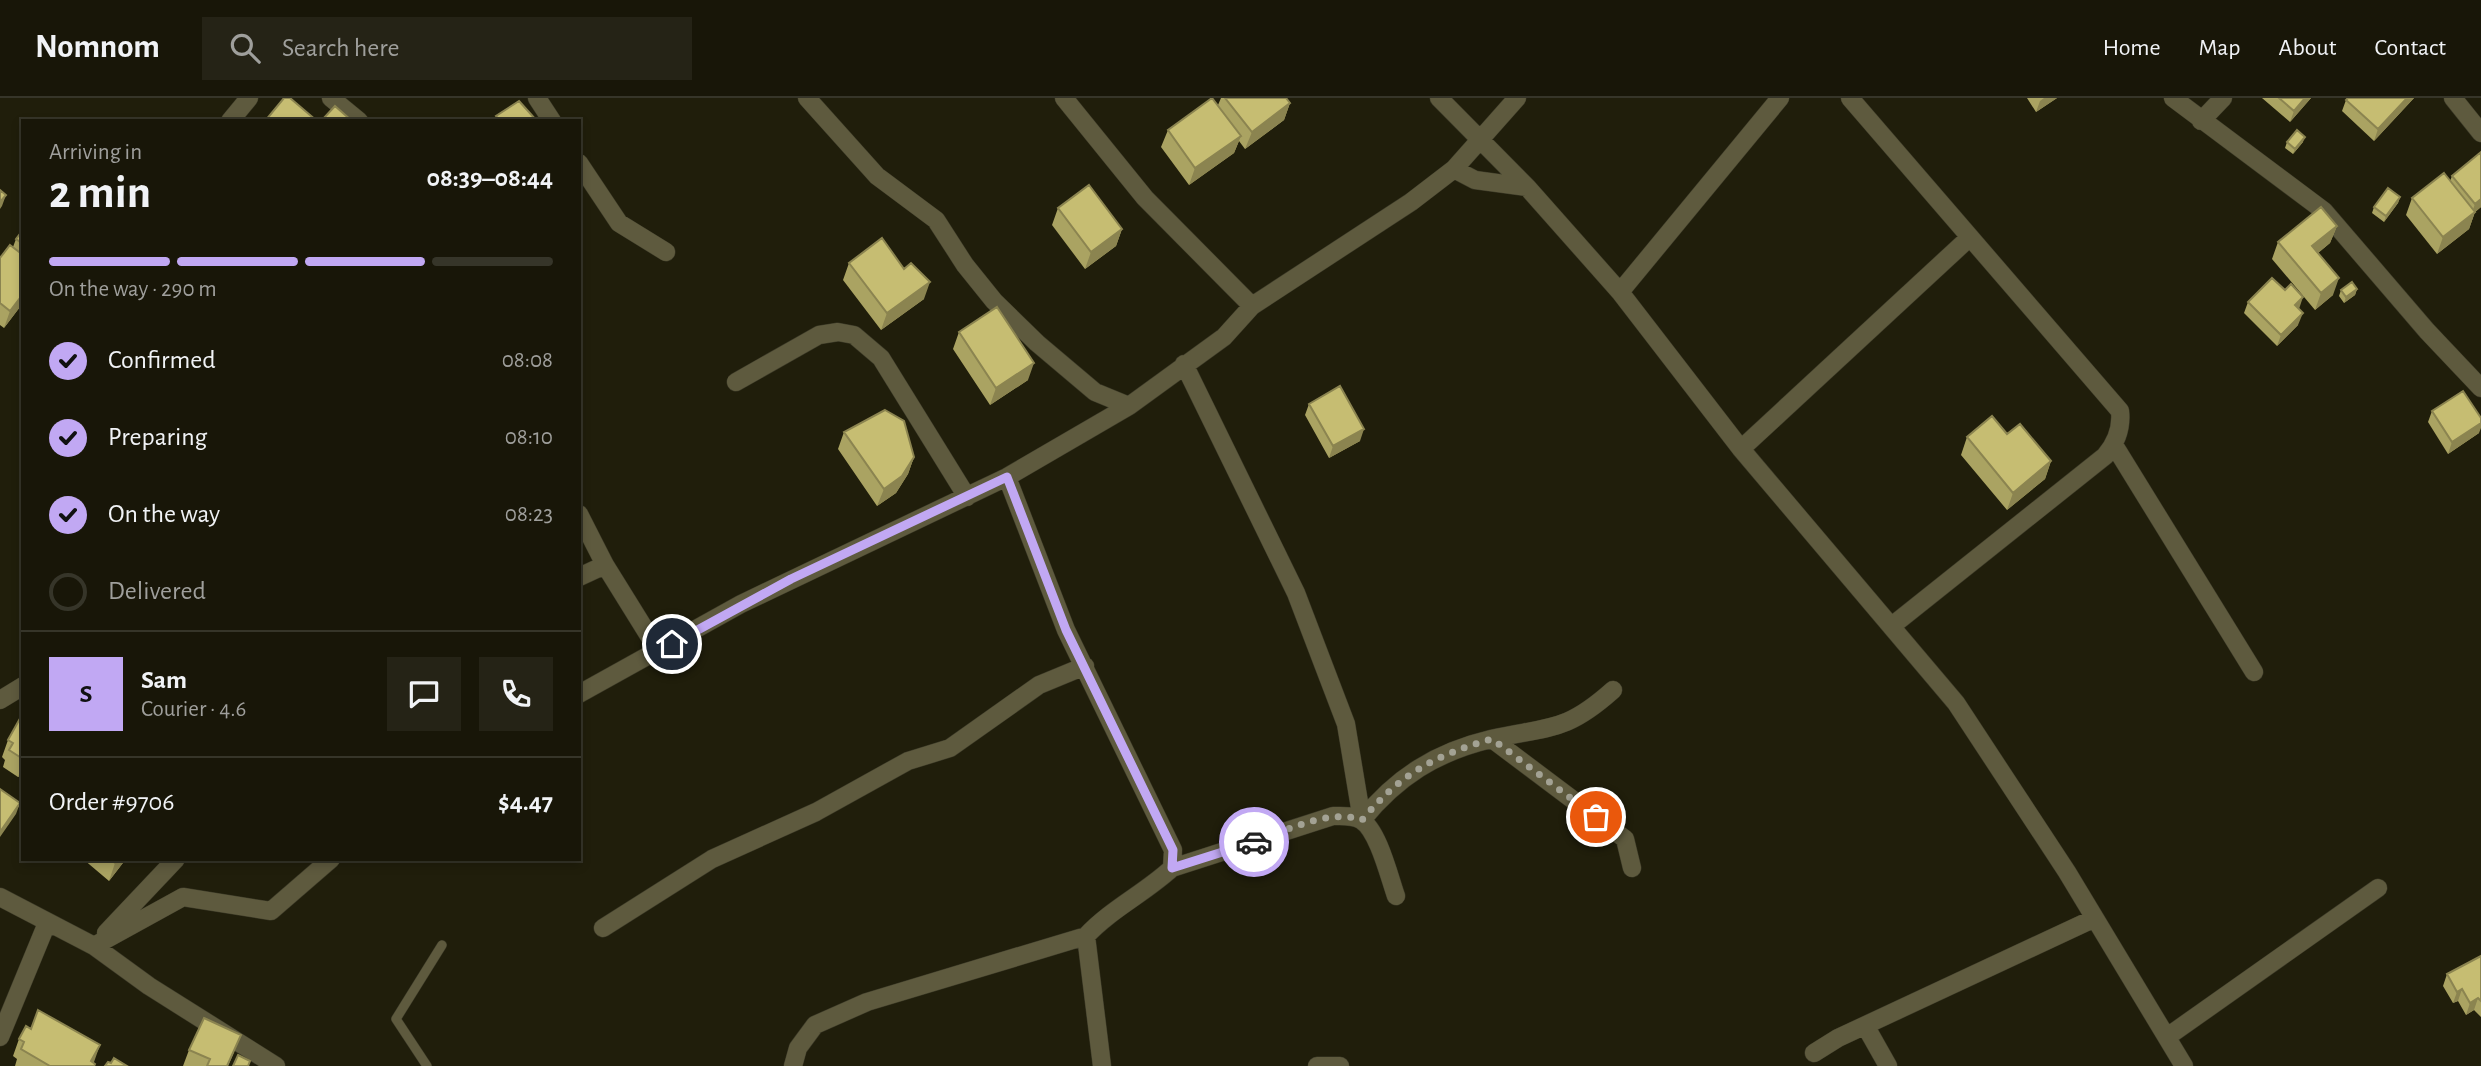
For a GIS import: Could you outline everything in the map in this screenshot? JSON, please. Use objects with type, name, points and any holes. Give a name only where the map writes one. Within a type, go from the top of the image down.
[{"type":"street","points":[[232,119],[249,98]]},
{"type":"street","points":[[331,98],[357,119]]},
{"type":"street","points":[[537,98],[551,119]]},
{"type":"street","points":[[807,98],[839,137],[877,176],[936,220],[994,301],[1037,343],[1095,392],[1129,406]]},
{"type":"street","points":[[1064,98],[1145,198],[1252,306]]},
{"type":"street","points":[[1439,98],[1527,187],[1620,292],[1741,449],[1893,625],[1955,703],[2067,872],[2184,1066]]},
{"type":"street","points":[[581,693],[791,579],[1007,477],[1129,406],[1224,337],[1252,306],[1411,202],[1454,169],[1517,98]]},
{"type":"street","points":[[1620,292],[1780,98]]},
{"type":"street","points":[[1850,98],[2120,411],[2121,422],[2114,444],[2105,456],[1893,625]]},
{"type":"street","points":[[2173,98],[2324,211],[2427,331],[2481,388]]},
{"type":"street","points":[[2201,121],[2223,98]]},
{"type":"street","points":[[2454,98],[2481,133]]},
{"type":"street","points":[[581,166],[619,223],[666,252]]},
{"type":"street","points":[[1454,169],[1475,180],[1527,187]]},
{"type":"street","points":[[1741,449],[1969,238]]},
{"type":"street","points":[[736,382],[819,335],[838,332],[854,335],[881,358],[967,497]]},
{"type":"street","points":[[1184,364],[1296,593],[1346,723],[1362,820],[1372,832],[1396,895]]},
{"type":"street","points":[[2114,444],[2254,672]]},
{"type":"street","points":[[1007,477],[1061,619],[1085,666],[1109,724],[1173,850],[1172,868]]},
{"type":"street","points":[[581,518],[605,565],[659,652]]},
{"type":"street","points":[[581,576],[605,565]]},
{"type":"street","points":[[604,928],[712,859],[796,822],[908,761],[950,748],[1039,685],[1085,666]]},
{"type":"street","points":[[0,700],[21,687]]},
{"type":"street","points":[[1362,820],[1381,797],[1412,770],[1466,746],[1560,727],[1589,712],[1613,690]]},
{"type":"street","points":[[1492,739],[1625,839],[1632,868]]},
{"type":"street","points":[[793,1066],[798,1048],[815,1026],[846,1012],[1086,936],[1104,917],[1152,886],[1172,868],[1333,816],[1350,816],[1362,820]]},
{"type":"street","points":[[94,946],[174,861]]},
{"type":"street","points":[[94,946],[183,897],[271,911],[329,861]]},
{"type":"street","points":[[2167,1037],[2378,888]]},
{"type":"street","points":[[0,897],[94,946],[149,986],[276,1066]]},
{"type":"street","points":[[1814,1053],[1838,1038],[2093,919]]},
{"type":"street","points":[[0,1037],[47,923]]},
{"type":"street","points":[[1086,936],[1102,1066]]},
{"type":"street","points":[[1866,1027],[1888,1066]]},
{"type":"street","points":[[1317,1066],[1340,1066]]},
{"type":"lane","points":[[427,1066],[396,1019],[442,945]]},
{"type":"building","points":[[284,98],[290,98],[315,119],[267,119]]},
{"type":"building","points":[[1212,98],[1241,136],[1195,168],[1168,130]]},
{"type":"building","points":[[1225,98],[1286,98],[1290,103],[1252,132]]},
{"type":"building","points":[[2279,98],[2305,98],[2294,111]]},
{"type":"building","points":[[2407,98],[2378,129],[2346,100]]},
{"type":"building","points":[[519,101],[535,119],[498,119],[496,116]]},
{"type":"building","points":[[335,106],[350,119],[323,119]]},
{"type":"building","points":[[2297,130],[2305,137],[2295,149],[2287,142]]},
{"type":"building","points":[[2481,152],[2481,199],[2475,204],[2452,176]]},
{"type":"building","points":[[2444,173],[2475,212],[2443,237],[2412,198]]},
{"type":"building","points":[[1089,185],[1122,229],[1091,252],[1058,208]]},
{"type":"building","points":[[2388,188],[2400,197],[2386,216],[2374,207]]},
{"type":"building","points":[[0,190],[6,195],[0,202]]},
{"type":"building","points":[[2321,207],[2337,226],[2312,246],[2339,278],[2321,293],[2278,242]]},
{"type":"building","points":[[882,238],[904,269],[911,263],[930,282],[887,313],[849,263]]},
{"type":"building","points":[[10,245],[21,253],[21,297],[10,311],[0,303],[0,258]]},
{"type":"building","points":[[2272,278],[2285,290],[2291,284],[2303,297],[2295,305],[2303,313],[2281,335],[2248,302]]},
{"type":"building","points":[[2352,282],[2357,289],[2346,297],[2341,290]]},
{"type":"building","points":[[997,307],[1034,363],[996,388],[959,332]]},
{"type":"building","points":[[1340,386],[1364,429],[1333,446],[1309,404]]},
{"type":"building","points":[[2463,391],[2481,418],[2481,423],[2452,442],[2432,411]]},
{"type":"building","points":[[885,410],[904,421],[914,457],[902,476],[884,489],[844,432]]},
{"type":"building","points":[[1992,416],[2007,434],[2020,424],[2051,461],[2013,493],[1967,437]]},
{"type":"building","points":[[21,717],[21,758],[9,750],[13,743],[8,740]]},
{"type":"building","points":[[0,789],[20,803],[0,832]]},
{"type":"building","points":[[2481,956],[2481,1001],[2478,998],[2470,1003],[2462,989],[2457,992],[2447,974]]},
{"type":"building","points":[[38,1010],[100,1045],[91,1061],[94,1066],[50,1066],[21,1049],[24,1042],[19,1039],[26,1026],[31,1029]]},
{"type":"building","points":[[204,1018],[241,1035],[227,1066],[207,1066],[210,1059],[189,1050]]},
{"type":"building","points":[[238,1055],[250,1061],[248,1066],[233,1066]]},
{"type":"building","points":[[114,1058],[127,1066],[105,1066]]},
{"type":"way so far","points":[[1254,842],[1333,816],[1350,816],[1362,820],[1381,797],[1412,770],[1466,746],[1492,739],[1596,817]]},
{"type":"route","points":[[672,644],[791,579],[813,571],[1007,477],[1066,630],[1085,666],[1109,724],[1173,850],[1172,868],[1254,842]]}]
